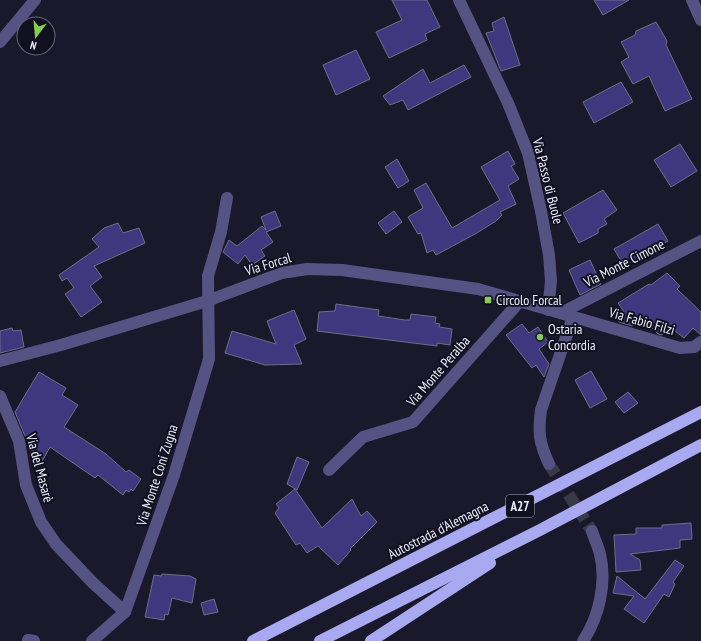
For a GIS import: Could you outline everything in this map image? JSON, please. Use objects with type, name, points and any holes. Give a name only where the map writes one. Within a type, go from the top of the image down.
[{"type":"highway","name":"Autostrada d'Alemagna","points":[[253,641],[701,412]]},
{"type":"highway","name":"A27","points":[[320,641],[540,530],[701,445]]},
{"type":"highway","name":"A27","points":[[371,641],[540,530]]},
{"type":"street","points":[[0,42],[35,0]]},
{"type":"street","name":"Via Passo di Buole","points":[[459,0],[508,103],[528,152],[549,255],[551,281],[548,310]]},
{"type":"street","points":[[692,0],[701,20]]},
{"type":"street","name":"Via Monte Coni Zugna","points":[[92,641],[125,612],[174,476],[209,359],[207,301],[208,276],[221,232],[227,198]]},
{"type":"street","name":"Via Monte Cimone","points":[[561,313],[701,241]]},
{"type":"street","name":"Via Forcal","points":[[0,361],[62,345],[207,301],[282,273],[307,269],[342,270],[478,289],[573,317]]},
{"type":"street","name":"Via Monte Peralba","points":[[329,470],[363,437],[413,422],[520,301]]},
{"type":"street","points":[[548,464],[540,446],[541,410],[573,317]]},
{"type":"street","name":"Via Fabio Filzi","points":[[573,317],[680,348],[694,347],[701,342]]},
{"type":"street","name":"Via del Masarè","points":[[0,396],[19,441],[26,485],[40,522],[56,544],[87,577],[125,612]]},
{"type":"street","points":[[583,641],[596,613],[601,594],[602,575],[600,554],[592,531]]},
{"type":"building","points":[[392,0],[427,0],[440,27],[425,34],[427,40],[389,58],[376,32],[402,20]]},
{"type":"building","points":[[594,0],[629,0],[603,15]]},
{"type":"building","points":[[504,17],[520,65],[501,71],[486,33],[494,31],[492,23]]},
{"type":"building","points":[[656,22],[667,41],[666,45],[692,99],[665,111],[649,76],[633,84],[621,62],[629,57],[621,42],[635,35],[636,31]]},
{"type":"building","points":[[356,50],[370,79],[336,95],[323,65]]},
{"type":"building","points":[[464,65],[471,77],[408,110],[403,100],[390,105],[383,96],[423,69],[430,83]]},
{"type":"building","points":[[621,82],[633,102],[594,123],[583,102]]},
{"type":"building","points":[[680,144],[697,171],[671,187],[654,160]]},
{"type":"building","points":[[508,151],[515,164],[511,166],[519,179],[508,186],[516,204],[500,212],[502,215],[496,221],[475,234],[436,255],[433,250],[427,253],[421,233],[418,234],[408,217],[423,208],[414,190],[426,183],[452,228],[500,200],[481,167]]},
{"type":"building","points":[[397,159],[409,181],[398,188],[385,167]]},
{"type":"building","points":[[603,190],[617,210],[604,219],[607,224],[598,229],[598,233],[579,243],[563,213]]},
{"type":"building","points":[[275,211],[281,226],[266,232],[273,242],[261,250],[265,256],[252,265],[245,255],[238,264],[223,252],[229,240],[237,246],[262,226],[266,230],[261,217]]},
{"type":"building","points":[[394,211],[402,222],[386,234],[378,223]]},
{"type":"building","points":[[118,223],[123,233],[139,228],[145,243],[94,266],[102,277],[90,286],[102,302],[81,317],[65,294],[74,288],[67,278],[62,281],[59,275],[99,247],[92,239],[104,228]]},
{"type":"building","points":[[658,224],[668,241],[624,266],[614,249]]},
{"type":"building","points":[[590,260],[601,284],[580,295],[569,270]]},
{"type":"building","points":[[667,273],[680,286],[677,289],[701,312],[701,335],[693,328],[684,338],[670,327],[662,335],[658,334],[643,319],[632,326],[619,322],[616,319],[624,312],[618,303],[649,284],[651,285]]},
{"type":"building","points":[[336,304],[379,310],[378,316],[405,320],[410,320],[411,314],[436,317],[435,323],[440,324],[439,327],[452,329],[450,345],[437,343],[437,346],[317,331],[319,312],[335,311]]},
{"type":"building","points":[[294,310],[306,339],[294,345],[302,364],[265,365],[225,353],[232,331],[276,344],[267,321]]},
{"type":"building","points":[[522,324],[529,333],[538,327],[548,342],[539,349],[549,364],[544,377],[536,365],[532,368],[506,335]]},
{"type":"building","points":[[12,328],[13,331],[21,330],[24,347],[0,353],[0,331]]},
{"type":"building","points":[[591,371],[607,399],[590,408],[575,380]]},
{"type":"building","points":[[39,372],[66,388],[62,395],[78,405],[64,427],[106,454],[126,472],[129,470],[141,479],[133,491],[131,489],[129,492],[126,490],[123,495],[98,475],[95,478],[50,447],[40,465],[30,457],[33,450],[27,446],[29,439],[25,436],[15,412]]},
{"type":"building","points":[[628,392],[638,403],[624,413],[615,402]]},
{"type":"building","points":[[297,457],[309,462],[297,490],[287,484]]},
{"type":"building","points":[[295,489],[322,528],[352,499],[361,516],[367,511],[377,522],[350,549],[351,550],[338,565],[318,546],[307,553],[300,543],[296,545],[275,513],[279,508],[276,504]]},
{"type":"building","points":[[691,523],[692,539],[680,540],[680,548],[630,554],[640,560],[641,570],[616,572],[614,535],[636,534],[636,528],[662,528],[662,525]]},
{"type":"building","points":[[675,560],[684,566],[673,582],[675,584],[669,597],[664,594],[644,623],[624,609],[634,596],[613,593],[617,576],[645,599]]},
{"type":"building","points":[[162,574],[190,576],[196,579],[192,603],[172,598],[168,615],[165,614],[164,620],[145,617],[154,575],[161,576]]},
{"type":"building","points":[[214,599],[218,612],[204,615],[201,603]]},
{"type":"tunnel","points":[[549,464],[592,531]]},
{"type":"place","name":"Circolo Forcal","points":[[488,300]]},
{"type":"place","name":"Ostaria Concordia","points":[[540,337]]}]
